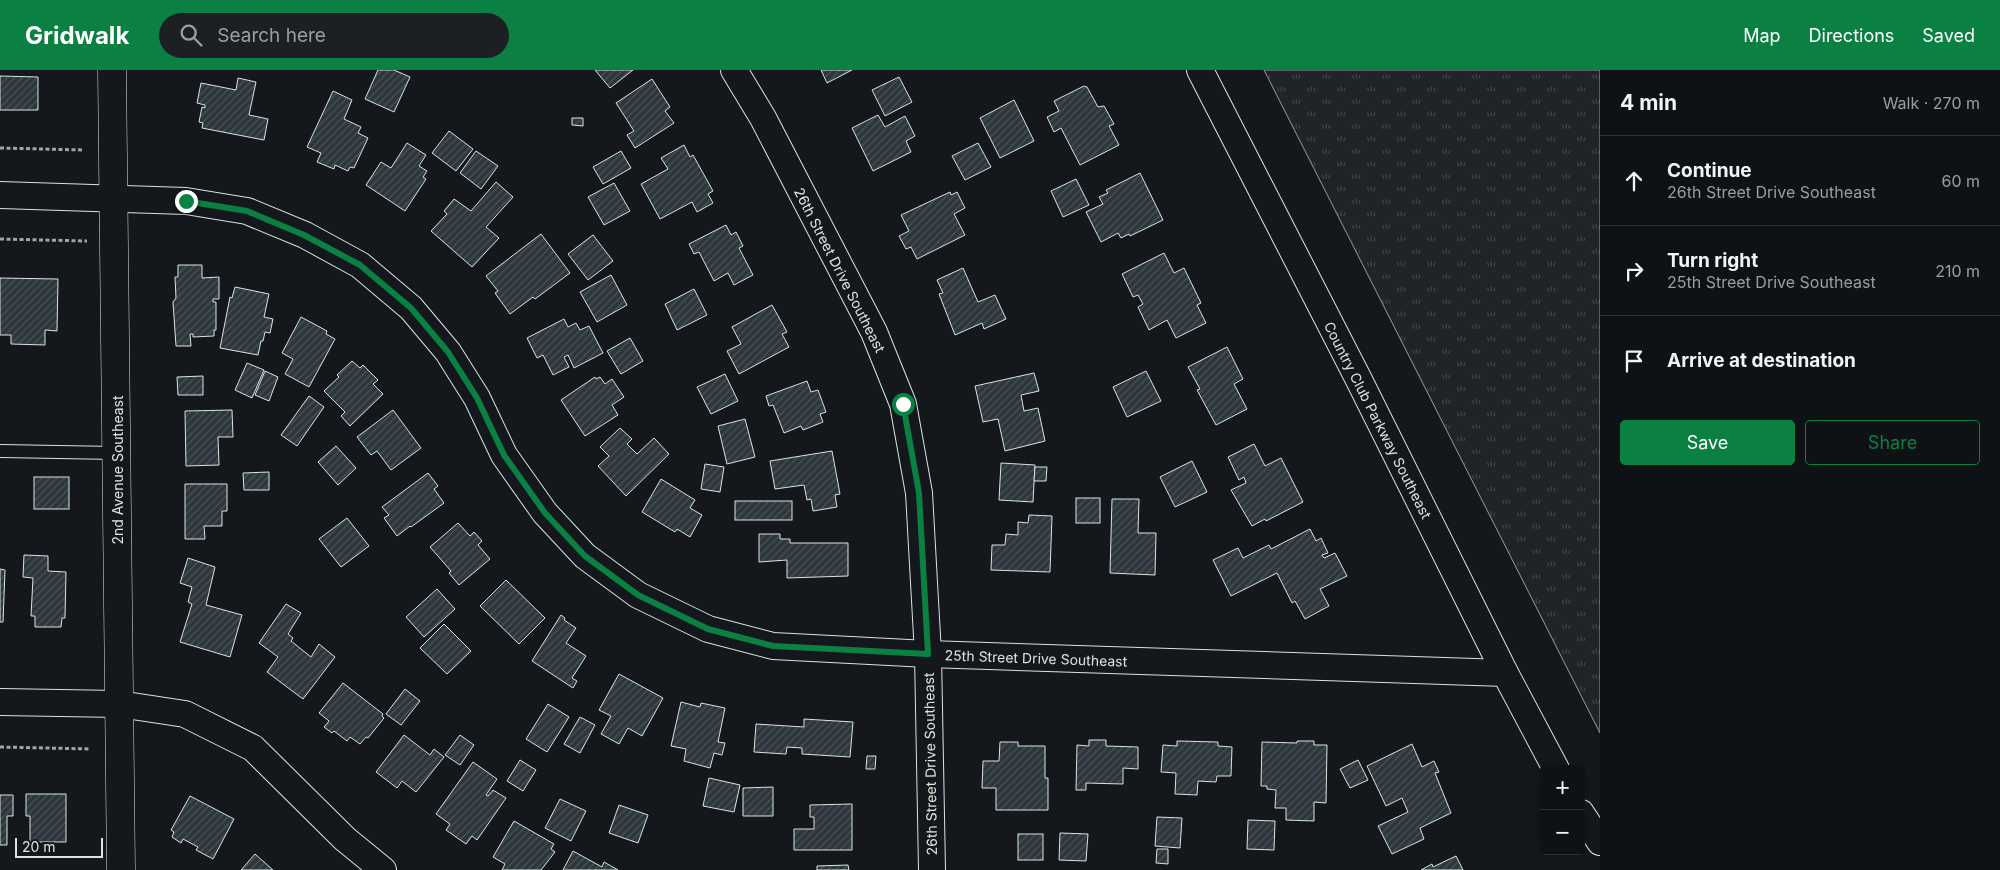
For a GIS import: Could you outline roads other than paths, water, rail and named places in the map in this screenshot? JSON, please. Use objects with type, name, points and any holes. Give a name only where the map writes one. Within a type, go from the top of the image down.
[{"type":"street","name":"2nd Avenue Southeast","points":[[112,70],[121,870]]},
{"type":"street","name":"26th Street Drive Southeast","points":[[734,70],[762,118],[874,332],[903,404],[919,493],[928,654],[932,870]]},
{"type":"street","name":"Country Club Parkway Southeast","points":[[1200,70],[1363,389],[1504,673],[1554,765]]},
{"type":"street","name":"25th Street Drive Southeast","points":[[0,196],[186,201],[247,211],[304,235],[360,265],[411,308],[448,352],[477,398],[504,455],[545,513],[585,556],[638,595],[708,629],[773,646],[928,654],[1504,673]]},
{"type":"street","points":[[0,702],[119,704],[185,714],[254,748],[345,839],[383,870]]},
{"type":"street","points":[[1585,819],[1600,842]]},
{"type":"lane","points":[[0,451],[117,454]]}]
